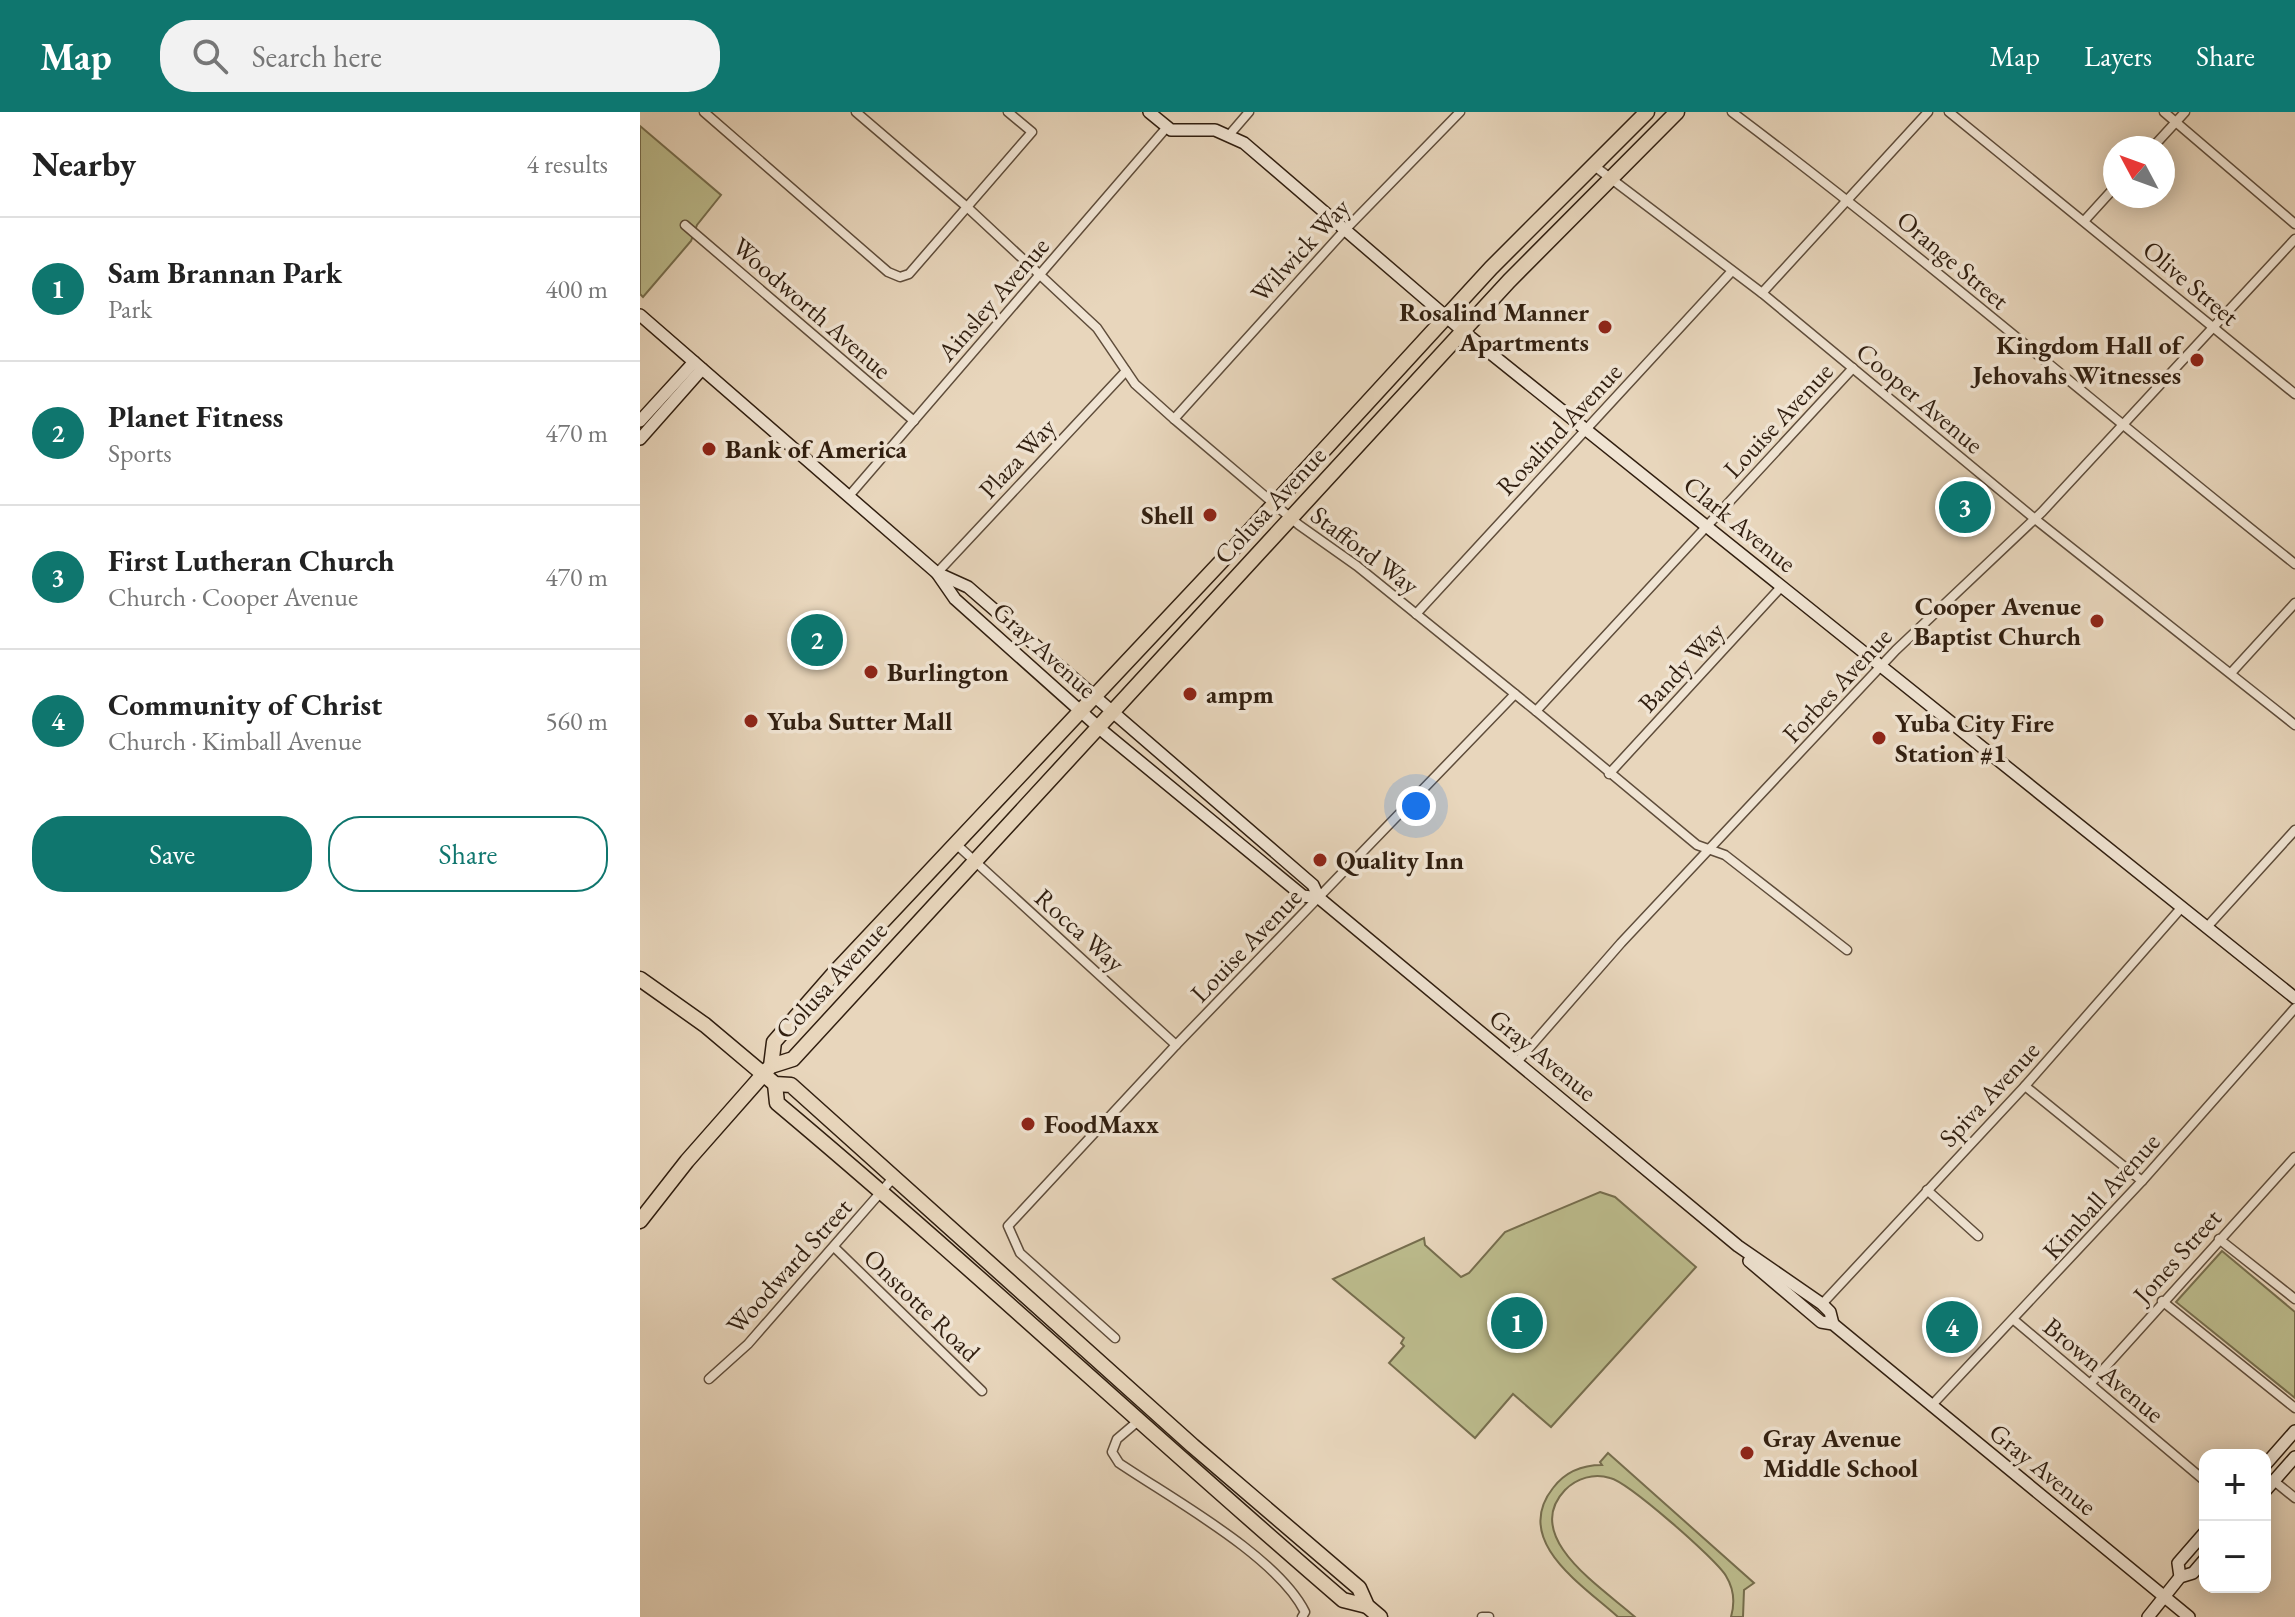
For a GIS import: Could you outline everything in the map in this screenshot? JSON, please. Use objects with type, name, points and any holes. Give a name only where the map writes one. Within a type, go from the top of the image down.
[{"type":"highway","name":"Colusa Avenue","points":[[770,1074],[774,1042],[1446,317],[1647,112]]},
{"type":"highway","name":"Colusa Avenue","points":[[770,1074],[793,1059],[1464,332],[1609,178],[1677,112]]},
{"type":"highway","points":[[640,979],[770,1074],[791,1085],[1193,1446],[1359,1588],[1367,1606],[1380,1617]]},
{"type":"highway","points":[[770,1074],[777,1103],[882,1191],[1137,1422],[1343,1600],[1367,1606]]},
{"type":"highway","points":[[640,1221],[687,1161],[770,1074]]},
{"type":"main road","points":[[1149,112],[1175,131],[1215,130],[1230,134]]},
{"type":"main road","name":"Clark Avenue","points":[[1230,134],[1464,332],[2295,998]]},
{"type":"main road","name":"Gray Avenue","points":[[640,315],[937,573],[955,599],[1079,710],[1303,896],[1319,898]]},
{"type":"main road","points":[[640,421],[698,365]]},
{"type":"main road","points":[[640,439],[698,365]]},
{"type":"main road","name":"Gray Avenue","points":[[937,573],[968,587],[1313,885],[1319,898],[1738,1246],[1822,1304],[1830,1312],[1833,1324]]},
{"type":"main road","name":"Gray Avenue","points":[[1738,1246],[1739,1252],[1821,1322],[1833,1324],[2189,1617]]},
{"type":"main road","points":[[2271,1458],[2295,1431]]},
{"type":"main road","points":[[2271,1484],[2295,1457]]},
{"type":"main road","points":[[2180,1577],[2178,1563],[2199,1539]]},
{"type":"main road","points":[[2148,1617],[2180,1577],[2193,1573],[2199,1566]]},
{"type":"street","points":[[704,112],[888,272],[900,277],[909,274],[1032,132],[1008,112]]},
{"type":"street","name":"Stafford Way","points":[[856,112],[967,207],[1097,328],[1135,384],[1274,505],[1416,614],[1697,845],[1725,855],[1847,950]]},
{"type":"street","points":[[1230,134],[1249,112]]},
{"type":"street","name":"Wilwick Way","points":[[1174,419],[1344,231],[1460,112]]},
{"type":"street","name":"Orange Street","points":[[1732,112],[1848,199],[2122,427],[2295,564]]},
{"type":"street","points":[[1762,293],[1928,112]]},
{"type":"street","points":[[2164,112],[2295,224]]},
{"type":"street","points":[[2163,136],[2185,112]]},
{"type":"street","name":"Olive Street","points":[[1955,114],[2295,394]]},
{"type":"street","name":"Ainsley Avenue","points":[[849,496],[1167,127]]},
{"type":"street","name":"Cooper Avenue","points":[[1593,165],[1762,293],[2035,519],[2292,722]]},
{"type":"street","points":[[2085,220],[2103,200]]},
{"type":"street","name":"Woodworth Avenue","points":[[685,225],[914,421]]},
{"type":"street","name":"Forbes Avenue","points":[[1517,1062],[1621,943],[1712,850],[1881,665],[2035,519],[2295,239]]},
{"type":"street","name":"Rosalind Avenue","points":[[1416,614],[1732,271]]},
{"type":"street","name":"Louise Avenue","points":[[1536,711],[1853,368]]},
{"type":"street","name":"Plaza Way","points":[[937,573],[1126,371]]},
{"type":"street","name":"Bandy Way","points":[[1609,774],[1782,586]]},
{"type":"street","points":[[2231,673],[2295,603]]},
{"type":"street","name":"Louise Avenue","points":[[1115,1338],[1020,1253],[1008,1226],[1176,1045],[1515,694]]},
{"type":"street","points":[[2292,722],[2295,711]]},
{"type":"street","points":[[2207,927],[2295,830]]},
{"type":"street","name":"Rocca Way","points":[[956,844],[1176,1045]]},
{"type":"street","name":"Spiva Avenue","points":[[1822,1304],[2025,1086],[2182,907]]},
{"type":"street","name":"Kimball Avenue","points":[[1931,1406],[2142,1181],[2295,1008]]},
{"type":"street","points":[[2025,1086],[2142,1181]]},
{"type":"street","name":"Jones Street","points":[[2091,1383],[2295,1157]]},
{"type":"street","name":"Woodward Street","points":[[709,1379],[748,1344],[895,1177]]},
{"type":"street","points":[[1927,1190],[1978,1236]]},
{"type":"street","points":[[2219,1239],[2295,1299]]},
{"type":"street","name":"Onstotte Road","points":[[834,1247],[982,1391]]},
{"type":"street","points":[[2162,1301],[2295,1408]]},
{"type":"street","name":"Brown Avenue","points":[[2014,1320],[2199,1476]]},
{"type":"street","points":[[1137,1422],[1117,1439],[1112,1452],[1119,1463],[1206,1518],[1295,1592],[1304,1615]]},
{"type":"street","points":[[2271,1487],[2295,1498]]},
{"type":"street","points":[[1482,1617],[1489,1617]]},
{"type":"green space","points":[[640,126],[721,195],[697,225],[691,241],[643,297],[640,294]]},
{"type":"green space","points":[[1600,1192],[1615,1197],[1696,1267],[1551,1427],[1513,1394],[1475,1438],[1389,1363],[1404,1346],[1401,1343],[1404,1338],[1333,1279],[1424,1238],[1425,1245],[1461,1277],[1469,1273],[1505,1232]]},
{"type":"green space","points":[[2222,1251],[2295,1312],[2295,1398],[2176,1302]]},
{"type":"green space","points":[[1608,1453],[1754,1583],[1744,1590],[1743,1617],[1731,1617],[1732,1591],[1719,1567],[1652,1506],[1610,1478],[1592,1476],[1565,1490],[1554,1508],[1553,1526],[1559,1543],[1572,1561],[1635,1617],[1618,1617],[1557,1561],[1546,1544],[1541,1526],[1542,1507],[1563,1478],[1581,1468],[1602,1465],[1600,1462]]},
{"type":"place","name":"Rosalind Manner Apartments","points":[[1605,327]]},
{"type":"place","name":"Kingdom Hall of Jehovahs Witnesses","points":[[2197,360]]},
{"type":"place","name":"Bank of America","points":[[709,449]]},
{"type":"place","name":"First Lutheran Church","points":[[1965,507]]},
{"type":"place","name":"Shell","points":[[1210,515]]},
{"type":"place","name":"Cooper Avenue Baptist Church","points":[[2097,621]]},
{"type":"place","name":"Planet Fitness","points":[[817,640]]},
{"type":"place","name":"Burlington","points":[[871,672]]},
{"type":"place","name":"ampm","points":[[1190,694]]},
{"type":"place","name":"Yuba Sutter Mall","points":[[751,721]]},
{"type":"place","name":"Yuba City Fire Station #1","points":[[1879,738]]},
{"type":"place","name":"Quality Inn","points":[[1320,860]]},
{"type":"place","name":"FoodMaxx","points":[[1028,1124]]},
{"type":"place","name":"Sam Brannan Park","points":[[1517,1323]]},
{"type":"place","name":"Community of Christ","points":[[1952,1327]]},
{"type":"place","name":"Gray Avenue Middle School","points":[[1747,1453]]}]
